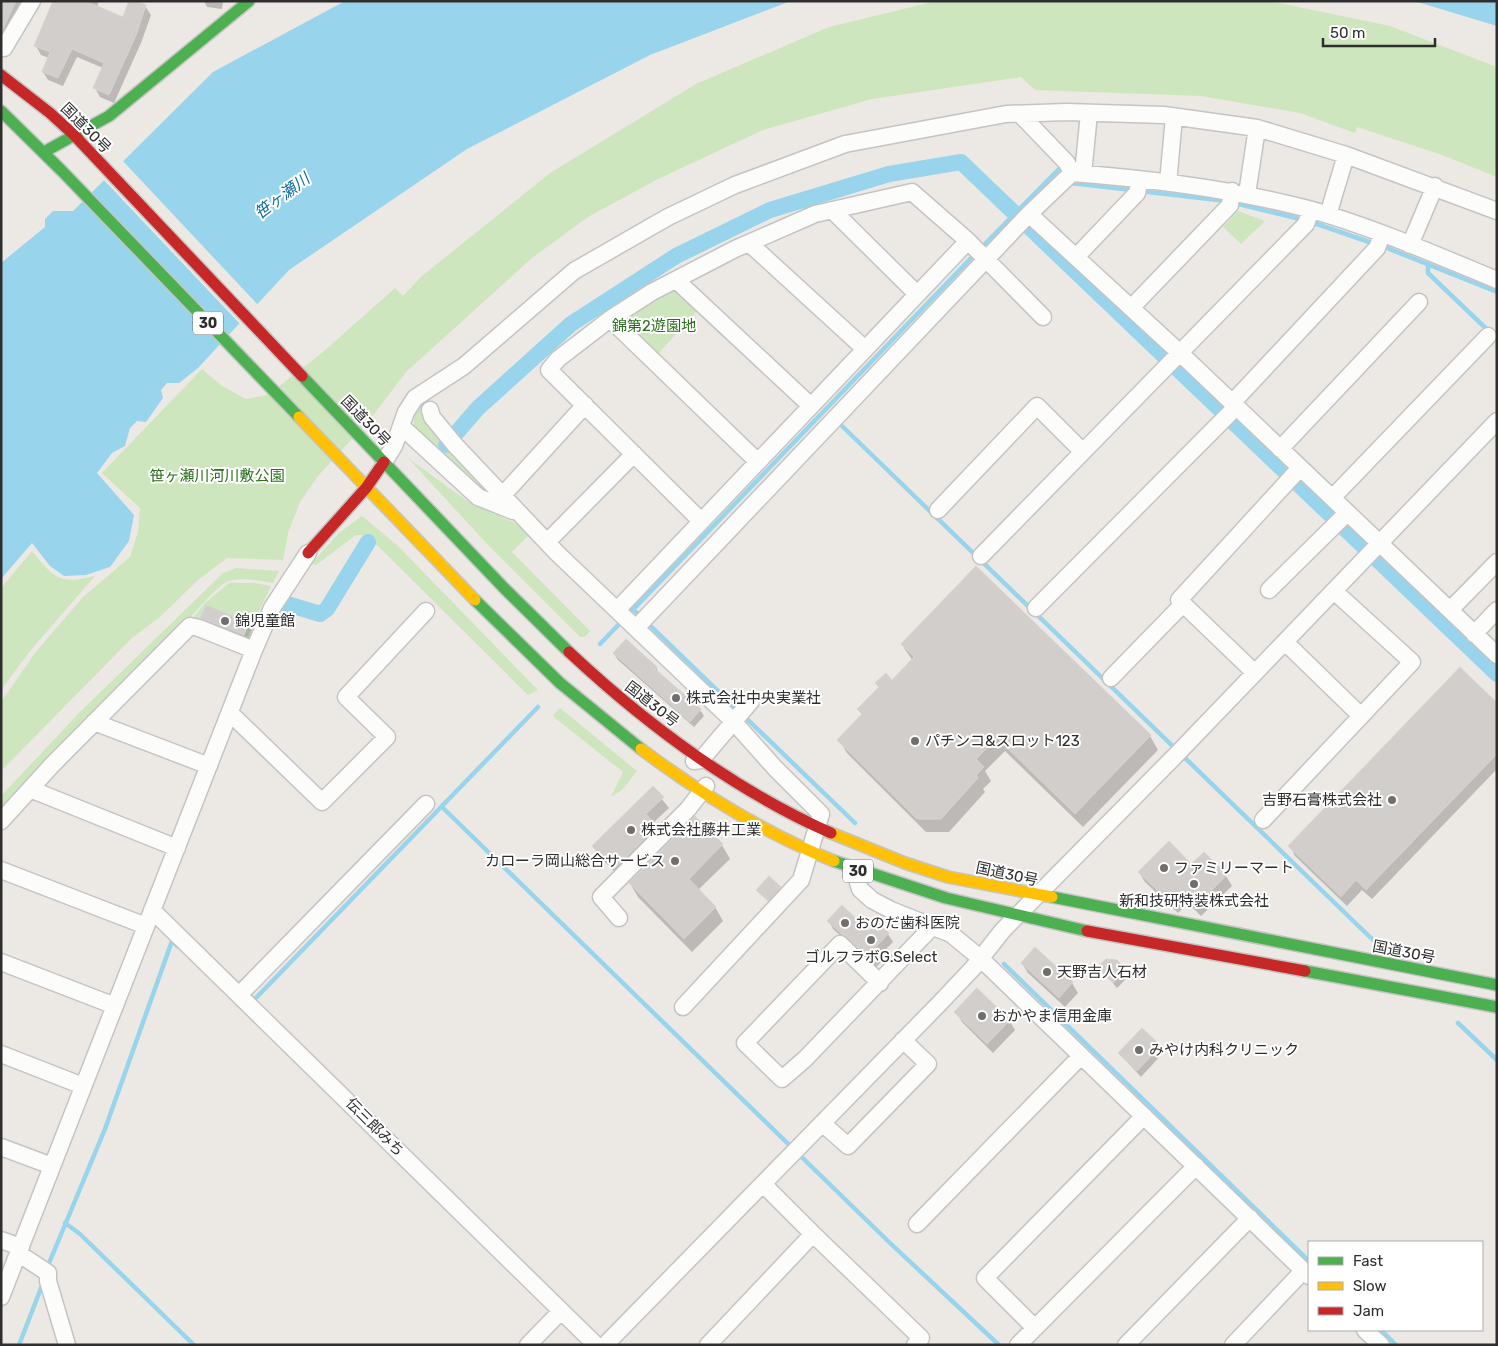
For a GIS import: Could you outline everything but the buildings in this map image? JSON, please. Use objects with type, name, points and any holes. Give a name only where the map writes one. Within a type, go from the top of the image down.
[{"type":"main road","points":[[44,152],[109,116],[249,1]]},
{"type":"main road","name":"国道30号","points":[[1,75],[50,113],[74,135],[525,610],[633,710],[701,760],[709,781],[747,820],[948,877],[1497,985]]},
{"type":"main road","name":"国道30号","points":[[1,111],[44,152],[495,622],[588,710],[659,764],[709,781],[742,786],[814,840],[830,859],[909,890],[1018,916],[1497,1007]]},
{"type":"main road","points":[[308,553],[366,488],[384,462]]},
{"type":"main road","points":[[709,781],[750,807]]},
{"type":"main road","points":[[776,821],[814,840]]},
{"type":"street","points":[[1,45],[4,48],[32,1]]},
{"type":"street","points":[[632,618],[702,521],[917,294],[1024,219],[1077,174],[1089,113]]},
{"type":"street","points":[[384,462],[406,412],[415,398],[464,366],[574,271],[668,217],[735,185],[842,145],[918,129],[1020,114],[1089,113],[1174,117],[1257,128],[1346,155],[1435,186],[1497,211]]},
{"type":"street","points":[[1020,114],[1077,174],[1139,186],[1168,183],[1235,197],[1309,217],[1328,215],[1379,241],[1410,245],[1496,277]]},
{"type":"street","points":[[1168,183],[1174,117]]},
{"type":"street","points":[[1131,308],[1235,197],[1257,128]]},
{"type":"street","points":[[1328,215],[1346,155]]},
{"type":"street","points":[[1076,257],[1139,186]]},
{"type":"street","points":[[1410,245],[1435,186]]},
{"type":"street","points":[[702,521],[549,370],[558,359],[610,319],[676,280],[749,243],[816,214],[912,192],[978,251],[1043,317]]},
{"type":"street","points":[[832,210],[917,294]]},
{"type":"street","points":[[981,556],[1309,217]]},
{"type":"street","points":[[1024,219],[1076,257],[1131,308],[1173,359],[1231,411],[1280,449],[1294,475],[1332,498],[1340,520],[1373,551],[1450,610],[1497,655]]},
{"type":"street","points":[[1036,608],[1231,411],[1379,241]]},
{"type":"street","points":[[749,243],[865,349]]},
{"type":"street","points":[[632,618],[978,251]]},
{"type":"street","points":[[676,280],[811,406]]},
{"type":"street","points":[[1280,449],[1420,302]]},
{"type":"street","points":[[610,319],[758,462]]},
{"type":"street","points":[[1332,498],[1488,336]]},
{"type":"street","points":[[502,496],[585,405]]},
{"type":"street","points":[[938,510],[1037,406],[1082,451]]},
{"type":"street","points":[[430,410],[432,417],[450,439],[502,496],[548,541],[557,553],[742,712],[775,768],[822,814],[801,880],[684,1007]]},
{"type":"street","points":[[605,1345],[764,1185],[903,1040],[980,958],[987,948],[1179,752],[1497,421]]},
{"type":"street","points":[[401,426],[478,497],[520,514]]},
{"type":"street","points":[[548,541],[634,454]]},
{"type":"street","points":[[1254,673],[1179,600],[1294,475]]},
{"type":"street","points":[[1269,590],[1340,520]]},
{"type":"street","points":[[1,1297],[176,848],[231,714],[254,650],[272,608],[308,553]]},
{"type":"street","points":[[1450,610],[1497,562]]},
{"type":"street","points":[[1263,820],[1412,662],[1334,591]]},
{"type":"street","points":[[1111,678],[1183,604]]},
{"type":"street","points":[[1474,634],[1497,610]]},
{"type":"street","points":[[231,714],[322,802],[387,737],[346,697],[426,611]]},
{"type":"street","points":[[1,821],[94,722],[190,626],[254,650]]},
{"type":"street","points":[[1285,642],[1361,716]]},
{"type":"street","points":[[659,764],[701,760],[742,712]]},
{"type":"street","points":[[94,722],[209,766]]},
{"type":"street","points":[[619,918],[601,897],[683,815],[709,781]]},
{"type":"street","points":[[30,789],[176,848]]},
{"type":"street","points":[[240,994],[426,804]]},
{"type":"street","points":[[854,869],[860,889],[872,900],[951,934],[980,958],[1306,1273],[1233,1345]]},
{"type":"street","points":[[1,870],[146,926]]},
{"type":"street","name":"伝三郎みち","points":[[152,910],[240,994],[596,1345]]},
{"type":"street","points":[[880,983],[840,944],[745,1043],[782,1079],[805,1059],[880,983],[932,927]]},
{"type":"street","points":[[1,962],[115,1006]]},
{"type":"street","points":[[822,1123],[848,1146],[928,1064],[903,1040]]},
{"type":"street","points":[[1,1054],[83,1086]]},
{"type":"street","points":[[917,1224],[1081,1056]]},
{"type":"street","points":[[1035,1328],[985,1278],[1144,1116]]},
{"type":"street","points":[[1,1147],[52,1166]]},
{"type":"street","points":[[1018,1345],[1196,1166]]},
{"type":"street","points":[[764,1185],[921,1338],[915,1345]]},
{"type":"street","points":[[1126,1345],[1250,1218]]},
{"type":"street","points":[[708,1345],[813,1234]]},
{"type":"street","points":[[1,1240],[19,1250],[46,1271],[67,1345]]},
{"type":"street","points":[[528,1345],[561,1310]]},
{"type":"street","points":[[1366,1331],[1381,1345]]},
{"type":"green space","name":"笹ヶ瀬川河川敷公園","points":[[936,1],[1270,1],[1390,26],[1497,67],[1497,177],[1442,155],[1357,127],[1355,133],[1300,113],[1201,96],[1035,90],[1021,77],[872,99],[763,130],[656,180],[588,217],[532,258],[406,372],[371,418],[318,476],[300,502],[288,533],[283,560],[227,558],[198,580],[161,616],[132,638],[1,771],[1,702],[35,653],[83,597],[130,557],[138,532],[140,508],[102,473],[202,369],[222,386],[246,399],[268,395],[323,352],[395,288],[403,296],[422,276],[550,173],[696,84],[829,27]]},
{"type":"green space","points":[[1238,211],[1265,221],[1241,244],[1223,227]]},
{"type":"green space","name":"錦第2遊園地","points":[[676,288],[700,308],[655,357],[623,326],[624,319]]},
{"type":"green space","points":[[420,402],[427,409],[440,438],[439,440],[491,495],[469,483],[414,426],[414,419]]},
{"type":"green space","points":[[408,458],[470,503],[528,529],[531,533],[512,552],[590,631],[585,637],[580,637],[489,546]]},
{"type":"green space","points":[[362,516],[398,546],[538,690],[528,695],[379,547],[363,535],[356,535],[316,565],[311,564],[339,533]]},
{"type":"green space","points":[[32,551],[46,568],[58,577],[73,580],[95,576],[30,651],[1,690],[1,588]]},
{"type":"green space","points":[[236,568],[279,571],[273,583],[240,579],[224,583],[1,810],[1,796],[79,713],[223,573]]},
{"type":"green space","points":[[229,583],[255,583],[271,586],[246,639],[199,623],[193,618],[205,603]]},
{"type":"green space","points":[[560,708],[637,771],[623,789],[611,797],[623,772],[554,717],[553,715]]},
{"type":"water","name":"笹ヶ瀬川","points":[[345,1],[791,1],[650,55],[467,149],[289,270],[198,368],[179,383],[167,383],[161,390],[163,398],[146,422],[137,421],[130,428],[125,446],[112,453],[97,473],[134,515],[129,541],[110,567],[86,575],[64,576],[50,566],[32,543],[1,579],[1,263],[45,227],[45,219],[53,211],[73,211],[213,72]]},
{"type":"water","points":[[1414,1],[1497,1],[1497,26]]},
{"type":"pier","points":[[121,159],[259,306],[241,325],[102,178]]},
{"type":"waterway","points":[[446,445],[478,408],[571,324],[676,256],[770,210],[889,174],[961,162],[1497,674]]},
{"type":"waterway","points":[[981,248],[1059,169]]},
{"type":"waterway","points":[[1071,183],[1226,201]]},
{"type":"waterway","points":[[1234,203],[1304,220]]},
{"type":"waterway","points":[[1311,222],[1375,244]]},
{"type":"waterway","points":[[1382,246],[1497,292]]},
{"type":"waterway","points":[[600,644],[975,254]]},
{"type":"waterway","points":[[1428,264],[1428,273],[1497,339]]},
{"type":"waterway","points":[[842,426],[1373,940]]},
{"type":"waterway","points":[[284,603],[320,614],[327,609],[368,542]]},
{"type":"waterway","points":[[633,609],[855,823]]},
{"type":"waterway","points":[[254,1000],[538,707]]},
{"type":"waterway","points":[[442,807],[890,1243],[999,1345]]},
{"type":"waterway","points":[[47,1268],[105,1129],[172,941],[177,946]]},
{"type":"waterway","points":[[1004,964],[1308,1260]]},
{"type":"waterway","points":[[1458,1023],[1497,1060]]},
{"type":"waterway","points":[[65,1223],[80,1234],[194,1345]]},
{"type":"waterway","points":[[19,1345],[43,1283]]},
{"type":"waterway","points":[[1382,1331],[1396,1345]]},
{"type":"traffic: fast","points":[[44,152],[109,116],[249,1]]},
{"type":"traffic: fast","points":[[1,111],[62,171],[299,417]]},
{"type":"traffic: fast","points":[[302,376],[504,588],[569,652]]},
{"type":"traffic: fast","points":[[475,600],[560,683],[641,749]]},
{"type":"traffic: fast","points":[[834,861],[946,898],[1087,931]]},
{"type":"traffic: fast","points":[[1052,897],[1497,985]]},
{"type":"traffic: fast","points":[[1305,971],[1497,1007]]},
{"type":"traffic: slow","points":[[299,417],[475,600]]},
{"type":"traffic: slow","points":[[641,749],[710,797],[758,825],[834,861]]},
{"type":"traffic: slow","points":[[831,833],[905,863],[948,877],[1052,897]]},
{"type":"traffic: jam","points":[[1,75],[50,113],[74,135],[302,376]]},
{"type":"traffic: jam","points":[[308,553],[366,488],[384,462]]},
{"type":"traffic: jam","points":[[569,652],[660,730],[725,776],[795,816],[831,833]]},
{"type":"traffic: jam","points":[[1087,931],[1305,971]]},
{"type":"place","name":"錦児童館","points":[[225,621]]},
{"type":"place","name":"株式会社中央実業社","points":[[676,698]]},
{"type":"place","name":"パチンコ&スロット123","points":[[915,741]]},
{"type":"place","name":"吉野石膏株式会社","points":[[1392,800]]},
{"type":"place","name":"株式会社藤井工業","points":[[631,830]]},
{"type":"place","name":"カローラ岡山総合サービス","points":[[675,861]]},
{"type":"place","name":"ファミリーマート","points":[[1164,868]]},
{"type":"place","name":"新和技研特装株式会社","points":[[1194,884]]},
{"type":"place","name":"おのだ歯科医院","points":[[845,923]]},
{"type":"place","name":"ゴルフラボG.Select","points":[[871,940]]},
{"type":"place","name":"天野吉人石材","points":[[1047,972]]},
{"type":"place","name":"おかやま信用金庫","points":[[982,1016]]},
{"type":"place","name":"みやけ内科クリニック","points":[[1139,1050]]}]
